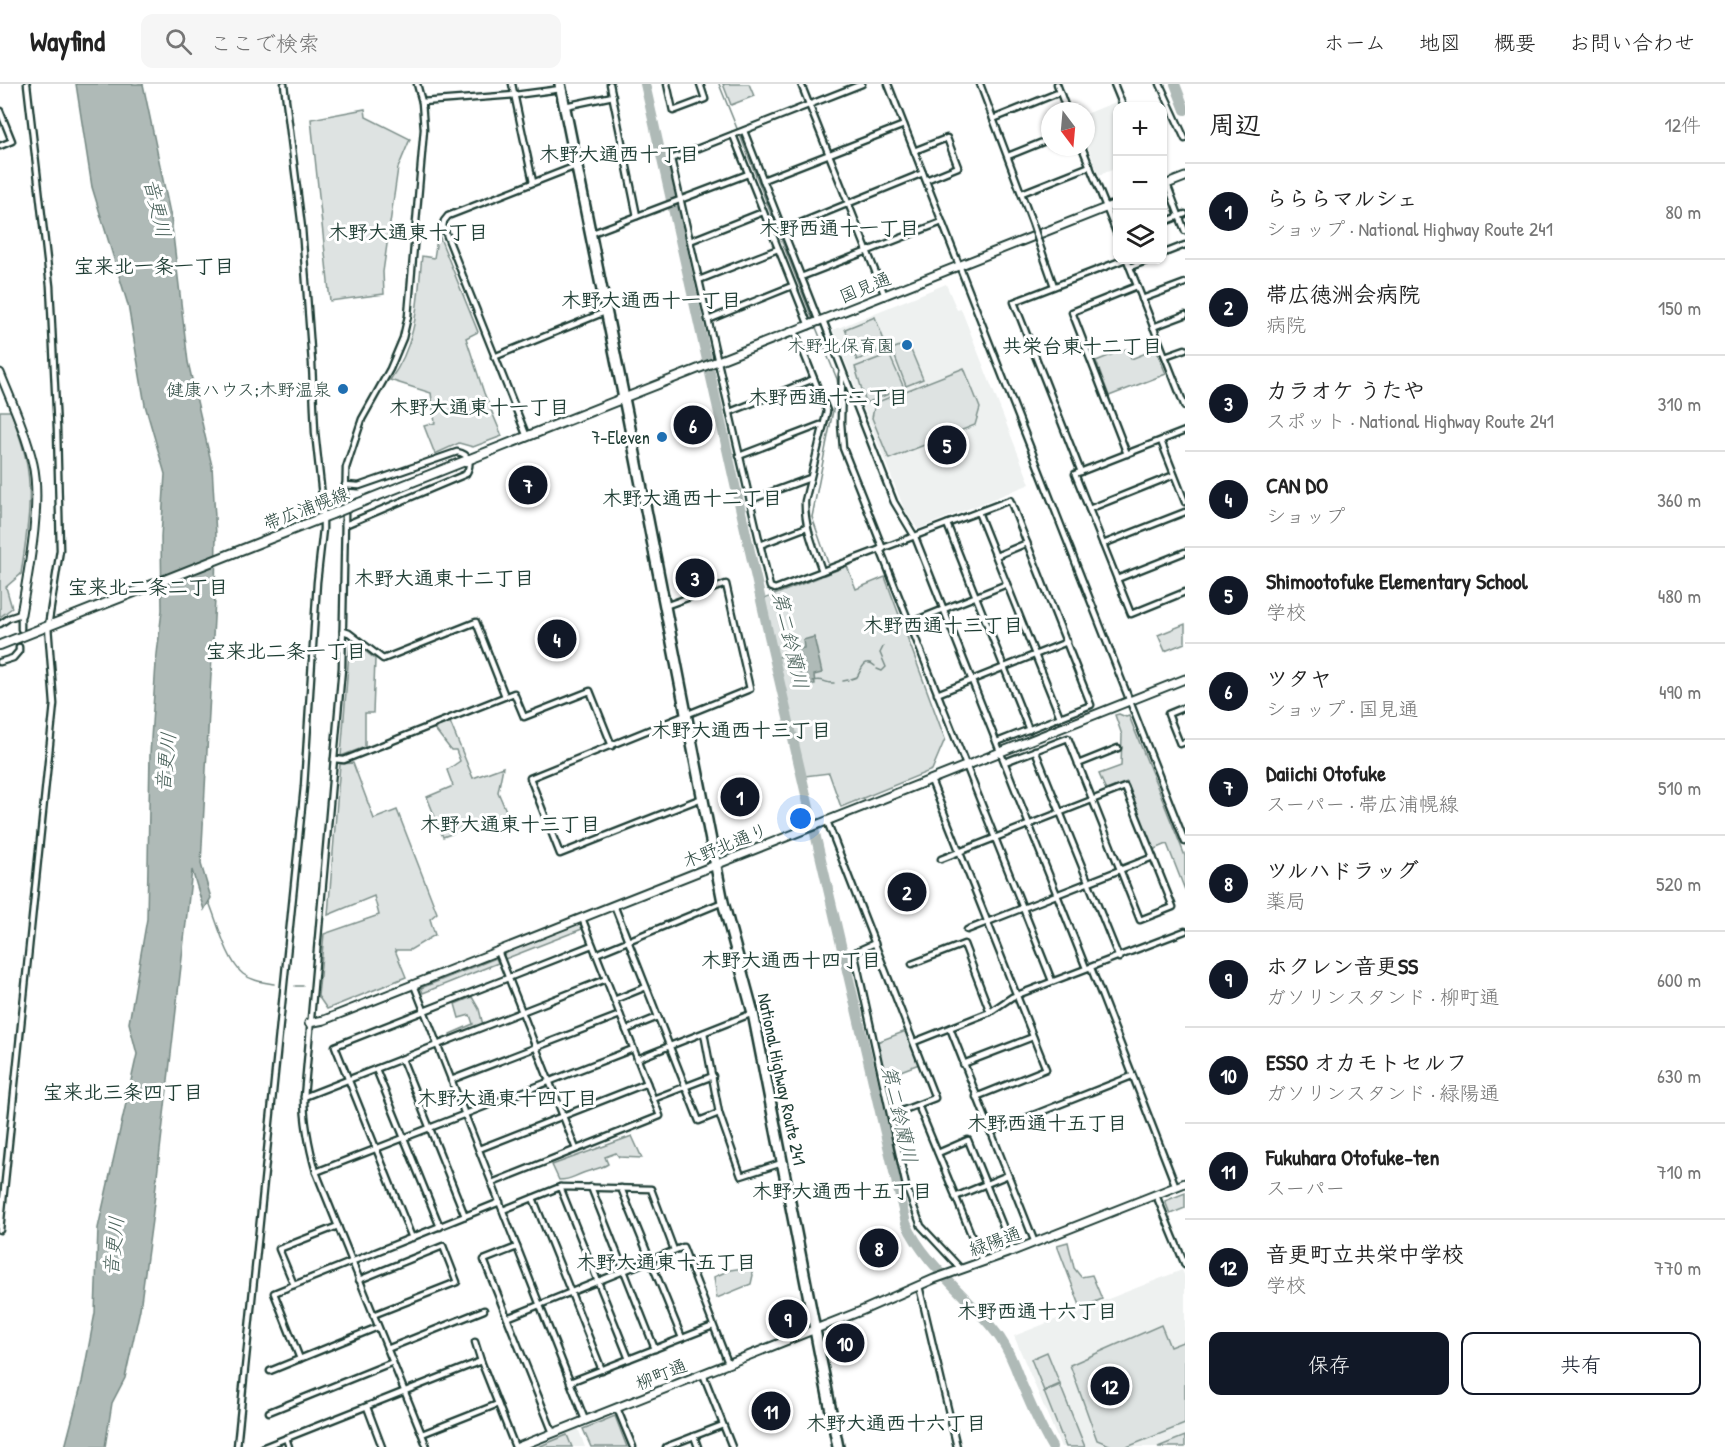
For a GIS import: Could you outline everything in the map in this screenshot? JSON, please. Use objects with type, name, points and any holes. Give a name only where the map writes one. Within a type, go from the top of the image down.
[{"type":"highway","name":"National Highway Route 241","points":[[560,86],[723,902],[753,1014],[838,1447]]},
{"type":"main road","name":"帯広浦幌線","points":[[0,645],[624,398]]},
{"type":"street","points":[[0,1230],[54,704],[48,627],[60,550],[50,286],[27,84]]},
{"type":"street","points":[[237,1447],[304,787],[323,517],[315,432],[302,228],[284,84]]},
{"type":"street","points":[[417,84],[422,102],[424,129],[408,316],[397,355],[362,419],[346,468],[340,701],[309,1023],[304,1116],[316,1172],[427,1447]]},
{"type":"street","points":[[512,84],[533,182]]},
{"type":"street","points":[[610,84],[637,216]]},
{"type":"street","points":[[667,84],[673,111],[705,99],[700,84]]},
{"type":"street","points":[[801,84],[885,296]]},
{"type":"street","points":[[862,84],[671,159],[708,320],[715,363],[730,412],[770,587],[775,589],[1010,500],[1092,705],[997,742]]},
{"type":"street","points":[[888,84],[1185,842]]},
{"type":"street","points":[[980,84],[1022,193],[1054,286]]},
{"type":"street","points":[[1057,84],[1064,102]]},
{"type":"street","points":[[1114,84],[1121,102]]},
{"type":"street","points":[[1160,84],[1185,139]]},
{"type":"street","points":[[422,102],[514,95],[560,86]]},
{"type":"street","points":[[993,118],[1060,92]]},
{"type":"street","points":[[564,106],[613,96]]},
{"type":"street","points":[[0,111],[12,141],[0,146]]},
{"type":"street","points":[[763,180],[904,125]]},
{"type":"street","points":[[744,131],[801,277],[842,371],[894,502],[915,537],[1176,1187]]},
{"type":"street","points":[[733,135],[808,326]]},
{"type":"street","points":[[914,151],[947,138],[958,167],[926,180]]},
{"type":"street","points":[[1008,156],[1041,143]]},
{"type":"street","points":[[1085,156],[1113,224]]},
{"type":"street","points":[[527,437],[444,232],[444,221],[448,216],[576,166]]},
{"type":"street","points":[[1022,193],[1089,166]]},
{"type":"street","points":[[783,230],[923,173]]},
{"type":"street","points":[[590,234],[748,174]]},
{"type":"street","points":[[1167,184],[1185,177]]},
{"type":"street","points":[[1167,189],[1182,215],[1185,231]]},
{"type":"street","name":"国見通","points":[[624,398],[1113,205]]},
{"type":"street","points":[[690,241],[763,212]]},
{"type":"street","points":[[1167,221],[1182,215]]},
{"type":"street","points":[[801,277],[942,222]]},
{"type":"street","points":[[1167,252],[1185,245]]},
{"type":"street","points":[[699,280],[778,249]]},
{"type":"street","points":[[1080,472],[1014,302],[1114,264]]},
{"type":"street","points":[[1128,264],[1185,407]]},
{"type":"street","points":[[1130,267],[1138,264]]},
{"type":"street","points":[[1142,299],[1185,283]]},
{"type":"street","points":[[708,320],[792,286]]},
{"type":"street","points":[[1127,454],[1072,312],[1137,286]]},
{"type":"street","points":[[494,357],[605,312]]},
{"type":"street","points":[[1153,327],[1185,315]]},
{"type":"street","points":[[795,331],[827,411],[805,501],[807,527],[822,571]]},
{"type":"street","points":[[1165,356],[1185,349]]},
{"type":"street","points":[[842,371],[843,448],[909,623],[1052,981]]},
{"type":"street","points":[[0,373],[24,434],[35,479],[34,524],[21,614],[21,629]]},
{"type":"street","points":[[730,412],[814,379]]},
{"type":"street","points":[[1178,389],[1185,386]]},
{"type":"street","points":[[740,456],[820,425],[823,426]]},
{"type":"street","points":[[1185,431],[1075,474],[1131,614],[1185,592]]},
{"type":"street","points":[[1161,441],[1185,502]]},
{"type":"street","points":[[345,485],[359,486],[457,452],[462,453],[469,460],[470,467],[466,474],[345,525]]},
{"type":"street","points":[[1089,508],[1174,475]]},
{"type":"street","points":[[750,500],[810,478]]},
{"type":"street","points":[[978,512],[1060,717]]},
{"type":"street","points":[[1103,544],[1185,512]]},
{"type":"street","points":[[947,524],[1029,730]]},
{"type":"street","points":[[760,545],[807,527]]},
{"type":"street","points":[[996,556],[1028,543]]},
{"type":"street","points":[[1117,579],[1185,552]]},
{"type":"street","points":[[665,606],[726,584],[750,689],[530,778],[560,854],[702,798]]},
{"type":"street","points":[[909,623],[1007,584]]},
{"type":"street","points":[[0,624],[21,614]]},
{"type":"street","points":[[343,631],[349,633],[383,659],[476,622],[505,696]]},
{"type":"street","points":[[937,694],[1067,642]]},
{"type":"street","points":[[0,662],[17,654],[19,646]]},
{"type":"street","name":"木野北通り","points":[[309,1023],[324,1020],[414,985],[1185,679]]},
{"type":"street","points":[[334,759],[344,760],[514,693],[524,717],[591,691],[612,746]]},
{"type":"street","points":[[1185,707],[1168,714],[1180,744],[1185,742]]},
{"type":"street","points":[[941,859],[1061,811],[1093,799],[1125,787],[1173,907],[1140,920],[1119,870],[1093,799],[1068,738],[1005,762]]},
{"type":"street","points":[[1078,764],[1118,748]]},
{"type":"street","points":[[1035,750],[1119,958]]},
{"type":"street","points":[[931,780],[1046,1069],[976,1097]]},
{"type":"street","points":[[827,821],[935,1098],[891,1115]]},
{"type":"street","points":[[1178,824],[1185,821]]},
{"type":"street","points":[[967,930],[1153,857]]},
{"type":"street","points":[[596,954],[723,902]]},
{"type":"street","points":[[614,905],[699,1121],[720,1113]]},
{"type":"street","points":[[492,1183],[660,1116],[582,918]]},
{"type":"street","points":[[914,1042],[990,1012],[1017,995],[1185,932]]},
{"type":"street","points":[[875,943],[857,951],[855,956],[906,1186],[921,1226],[959,1270]]},
{"type":"street","points":[[912,964],[964,944],[990,1012]]},
{"type":"street","points":[[412,1238],[335,1046],[592,945]]},
{"type":"street","points":[[498,951],[576,1149]]},
{"type":"street","points":[[304,1097],[606,979]]},
{"type":"street","points":[[414,985],[585,1420]]},
{"type":"street","points":[[614,1000],[646,987]]},
{"type":"street","points":[[638,1059],[753,1014]]},
{"type":"street","points":[[451,1080],[620,1015]]},
{"type":"street","points":[[626,1030],[658,1017]]},
{"type":"street","points":[[950,1028],[1035,1243]]},
{"type":"street","points":[[704,1033],[720,1113],[741,1176],[782,1163]]},
{"type":"street","points":[[963,1064],[1033,1037]]},
{"type":"street","points":[[316,1172],[633,1049]]},
{"type":"street","points":[[402,1059],[465,1216]]},
{"type":"street","points":[[376,1069],[440,1227]]},
{"type":"street","points":[[653,1099],[713,1076]]},
{"type":"street","points":[[990,1132],[1132,1076]]},
{"type":"street","points":[[479,1149],[647,1083]]},
{"type":"street","points":[[918,1104],[981,1261]]},
{"type":"street","points":[[938,1153],[969,1140],[1013,1251]]},
{"type":"street","points":[[955,1197],[1008,1176]]},
{"type":"street","name":"緑陽通","points":[[815,1329],[934,1279],[1035,1243],[1185,1183]]},
{"type":"street","points":[[503,1210],[560,1186],[651,1189],[674,1250]]},
{"type":"street","points":[[560,1186],[629,1359]]},
{"type":"street","points":[[591,1187],[655,1349]]},
{"type":"street","points":[[621,1188],[682,1338]]},
{"type":"street","points":[[1156,1195],[1185,1265]]},
{"type":"street","points":[[533,1198],[602,1370]]},
{"type":"street","points":[[300,1359],[274,1293],[500,1202]]},
{"type":"street","points":[[294,1285],[279,1249],[338,1226]]},
{"type":"street","points":[[359,1280],[443,1246],[457,1281],[373,1315]]},
{"type":"street","points":[[517,1247],[484,1260],[553,1433]]},
{"type":"street","points":[[507,1318],[683,1247],[728,1364]]},
{"type":"street","points":[[919,1286],[957,1447]]},
{"type":"street","points":[[387,1349],[484,1310]]},
{"type":"street","points":[[570,1382],[713,1326]]},
{"type":"street","points":[[270,1371],[378,1327]]},
{"type":"street","name":"柳町通","points":[[517,1447],[815,1329]]},
{"type":"street","points":[[475,1342],[517,1447]]},
{"type":"street","points":[[269,1412],[393,1362]]},
{"type":"street","points":[[264,1447],[482,1362]]},
{"type":"street","points":[[702,1374],[732,1447]]},
{"type":"street","points":[[422,1434],[498,1404]]},
{"type":"street","points":[[367,1407],[382,1447]]},
{"type":"street","points":[[617,1408],[633,1447]]},
{"type":"street","points":[[666,1447],[723,1425]]},
{"type":"street","points":[[694,1436],[698,1447]]},
{"type":"street","points":[[286,1438],[289,1447]]},
{"type":"shaded area","points":[[723,84],[749,84],[754,96],[731,105]]},
{"type":"shaded area","points":[[1113,103],[1113,170],[1099,175],[1092,156],[1095,156],[1095,110]]},
{"type":"shaded area","points":[[365,109],[366,117],[410,139],[398,168],[383,272],[384,294],[330,301],[311,119]]},
{"type":"shaded area","points":[[438,233],[478,332],[466,338],[484,393],[502,436],[473,447],[459,443],[435,454],[424,426],[435,423],[431,393],[390,380],[406,351],[415,321],[422,256],[434,258]]},
{"type":"shaded area","points":[[946,284],[957,310],[961,309],[1030,484],[918,529],[905,511],[833,330]]},
{"type":"shaded area","points":[[875,317],[887,348],[857,360],[845,329]]},
{"type":"shaded area","points":[[908,343],[923,379],[906,386],[892,349]]},
{"type":"shaded area","points":[[1126,349],[1131,359],[1156,349],[1166,374],[1109,396],[1096,361]]},
{"type":"shaded area","points":[[889,354],[904,388],[866,403],[855,367]]},
{"type":"shaded area","points":[[964,368],[980,408],[975,425],[889,459],[872,418],[875,403]]},
{"type":"shaded area","points":[[0,411],[11,411],[25,454],[29,489],[21,574],[6,587],[12,608],[0,617]]},
{"type":"shaded area","points":[[847,566],[856,589],[885,577],[945,739],[932,770],[841,807],[829,773],[805,776],[764,599]]},
{"type":"shaded area","points":[[1185,624],[1185,643],[1165,651],[1158,635]]},
{"type":"shaded area","points":[[350,639],[375,659],[373,713],[365,713],[365,747],[341,756]]},
{"type":"shaded area","points":[[1115,715],[1129,716],[1185,856],[1185,890],[1167,844],[1153,850],[1127,782],[1106,790],[1099,774],[1121,766],[1122,735]]},
{"type":"shaded area","points":[[450,722],[473,778],[503,767],[498,792],[507,813],[443,837],[427,797],[453,786],[447,770],[460,761],[456,750],[451,750],[434,728]]},
{"type":"shaded area","points":[[353,763],[374,819],[397,810],[437,913],[430,919],[435,935],[410,950],[395,950],[406,977],[327,1009],[318,996],[324,934],[379,915],[374,896],[328,915],[340,764]]},
{"type":"shaded area","points":[[580,923],[582,929],[505,959],[503,954]]},
{"type":"shaded area","points":[[496,958],[498,963],[423,993],[421,988]]},
{"type":"shaded area","points":[[472,997],[479,1009],[483,1025],[451,1038],[450,1034],[473,1024],[470,1015],[459,1018],[455,1004]]},
{"type":"shaded area","points":[[906,1031],[919,1064],[885,1077],[877,1042]]},
{"type":"shaded area","points":[[632,1136],[642,1158],[619,1157],[616,1153],[605,1157],[608,1164],[605,1166],[569,1179],[559,1180],[552,1165]]},
{"type":"shaded area","points":[[1185,1193],[1185,1208],[1170,1214],[1165,1201]]},
{"type":"shaded area","points":[[1068,1242],[1074,1268],[1081,1277],[1092,1275],[1102,1299],[1081,1308],[1057,1245]]},
{"type":"shaded area","points":[[750,1267],[753,1275],[751,1284],[717,1298],[714,1277],[730,1270]]},
{"type":"shaded area","points":[[1182,1270],[1185,1277],[1185,1436],[1158,1447],[1061,1447],[1014,1336]]},
{"type":"shaded area","points":[[1161,1325],[1170,1347],[1185,1341],[1185,1424],[1127,1447],[1114,1447],[1097,1440],[1070,1365]]},
{"type":"shaded area","points":[[1047,1352],[1060,1384],[1044,1391],[1031,1359]]},
{"type":"shaded area","points":[[1060,1385],[1085,1447],[1066,1447],[1044,1392]]},
{"type":"shaded area","points":[[615,1416],[627,1447],[591,1447],[583,1429]]},
{"type":"shaded area","points":[[578,1428],[585,1447],[531,1447]]},
{"type":"shaded area","points":[[567,1435],[572,1447],[538,1447]]},
{"type":"shaded area","points":[[1185,1436],[1185,1447],[1158,1447]]},
{"type":"water","name":"音更川","points":[[76,84],[143,84],[171,218],[188,362],[212,466],[216,535],[215,599],[201,864],[211,898],[204,910],[192,870],[140,1309],[125,1378],[112,1403],[105,1447],[65,1447],[82,1382],[95,1313],[98,1228],[137,1054],[129,1023],[147,919],[150,754],[162,610],[161,537],[165,474],[145,405],[128,305],[92,187]]},
{"type":"water","points":[[814,637],[822,673],[814,675],[815,684],[803,686],[795,650],[804,648],[803,640]]},
{"type":"waterway","name":"第二鈴蘭川","points":[[645,84],[771,645],[906,1223],[925,1254],[989,1324],[1003,1343],[1052,1447]]},
{"type":"waterway","points":[[719,84],[738,131]]},
{"type":"waterway","points":[[1175,84],[1185,110]]},
{"type":"waterway","points":[[740,135],[813,320]]},
{"type":"waterway","points":[[815,325],[838,385],[812,517],[828,563]]},
{"type":"waterway","points":[[877,669],[882,671],[886,667],[880,653],[883,647]]},
{"type":"waterway","points":[[789,654],[796,653]]},
{"type":"waterway","points":[[774,658],[783,656]]},
{"type":"waterway","points":[[851,679],[857,677],[866,663],[875,666]]},
{"type":"waterway","points":[[843,681],[848,680]]},
{"type":"waterway","points":[[813,681],[834,683]]},
{"type":"waterway","points":[[209,902],[227,951],[237,968],[250,978],[274,984]]},
{"type":"waterway","points":[[295,986],[303,986]]},
{"type":"place","name":"木野北保育園","points":[[907,345]]},
{"type":"place","name":"健康ハウス;木野温泉","points":[[343,389]]},
{"type":"place","name":"ツタヤ","points":[[693,425]]},
{"type":"place","name":"7-Eleven","points":[[662,437]]},
{"type":"place","name":"Shimootofuke Elementary School","points":[[947,445]]},
{"type":"place","name":"Daiichi Otofuke","points":[[528,485]]},
{"type":"place","name":"カラオケ うたや","points":[[695,578]]},
{"type":"place","name":"CAN DO","points":[[557,639]]},
{"type":"place","name":"らららマルシェ","points":[[740,797]]},
{"type":"place","name":"帯広徳洲会病院","points":[[907,892]]},
{"type":"place","name":"ツルハドラッグ","points":[[879,1248]]},
{"type":"place","name":"ホクレン音更SS","points":[[788,1319]]},
{"type":"place","name":"ESSO オカモトセルフ","points":[[845,1343]]},
{"type":"place","name":"音更町立共栄中学校","points":[[1110,1386]]},
{"type":"place","name":"Fukuhara Otofuke-ten","points":[[771,1411]]},
{"type":"district","name":"木野大通西十丁目","points":[[619,153]]},
{"type":"district","name":"木野西通十一丁目","points":[[839,227]]},
{"type":"district","name":"木野大通東十丁目","points":[[408,231]]},
{"type":"district","name":"宝来北一条一丁目","points":[[154,265]]},
{"type":"district","name":"木野大通西十一丁目","points":[[651,299]]},
{"type":"district","name":"共栄台東十二丁目","points":[[1082,345]]},
{"type":"district","name":"木野西通十二丁目","points":[[828,396]]},
{"type":"district","name":"木野大通東十一丁目","points":[[479,406]]},
{"type":"district","name":"木野大通西十二丁目","points":[[692,497]]},
{"type":"district","name":"木野大通東十二丁目","points":[[444,577]]},
{"type":"district","name":"宝来北二条二丁目","points":[[148,586]]},
{"type":"district","name":"木野西通十三丁目","points":[[943,624]]},
{"type":"district","name":"宝来北二条一丁目","points":[[286,650]]},
{"type":"district","name":"木野大通西十三丁目","points":[[741,729]]},
{"type":"district","name":"木野大通東十三丁目","points":[[510,823]]},
{"type":"district","name":"木野大通西十四丁目","points":[[791,959]]},
{"type":"district","name":"宝来北三条四丁目","points":[[123,1091]]},
{"type":"district","name":"木野大通東十四丁目","points":[[507,1097]]},
{"type":"district","name":"木野西通十五丁目","points":[[1047,1122]]},
{"type":"district","name":"木野大通西十五丁目","points":[[842,1190]]},
{"type":"district","name":"木野大通東十五丁目","points":[[666,1261]]},
{"type":"district","name":"木野西通十六丁目","points":[[1037,1310]]},
{"type":"district","name":"木野大通西十六丁目","points":[[896,1422]]}]
